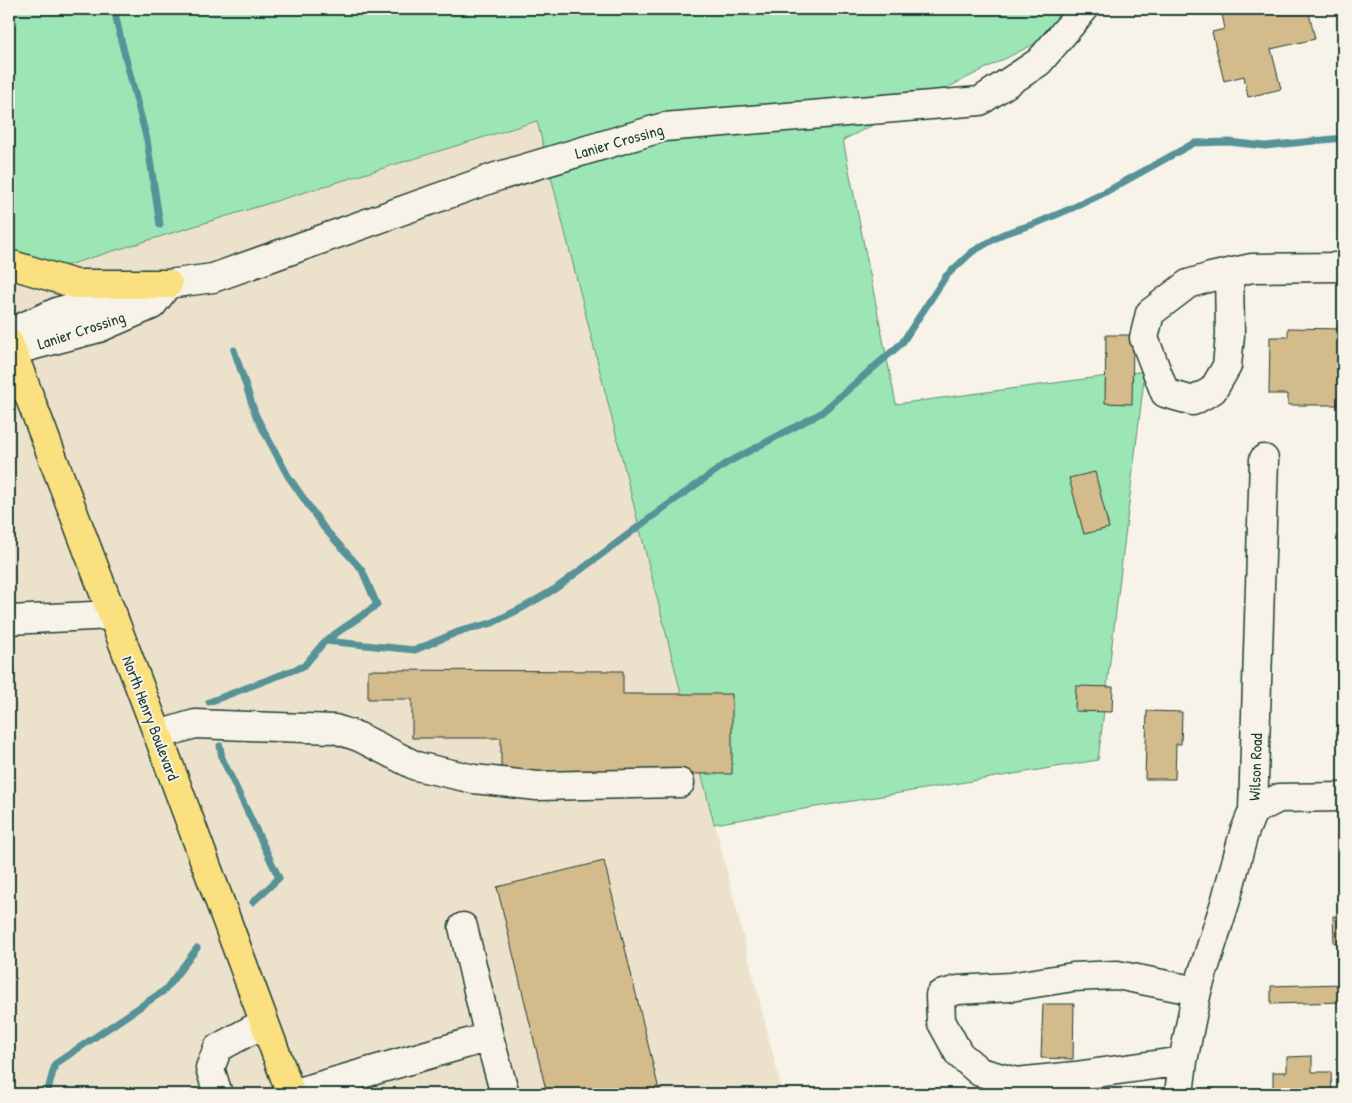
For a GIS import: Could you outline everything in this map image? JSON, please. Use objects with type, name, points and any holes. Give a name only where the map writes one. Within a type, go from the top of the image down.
[{"type":"main road","points":[[9,264],[75,284],[168,284]]},
{"type":"main road","name":"North Henry Boulevard","points":[[10,342],[291,1094]]},
{"type":"street","name":"Lanier Crossing","points":[[10,342],[59,310],[168,284],[213,278],[496,177],[664,126],[980,101],[1039,62],[1084,9]]},
{"type":"street","points":[[1229,273],[1230,335],[1227,366],[1213,390],[1193,401],[1165,393],[1144,338],[1150,313],[1188,284],[1229,273],[1252,268],[1343,267]]},
{"type":"street","name":"Wilson Road","points":[[1179,1094],[1183,1061],[1197,992],[1244,833],[1253,811],[1264,459]]},
{"type":"street","points":[[9,620],[112,616]]},
{"type":"street","points":[[158,735],[195,724],[335,729],[359,737],[416,766],[474,779],[537,786],[680,783]]},
{"type":"street","points":[[1253,811],[1279,798],[1343,797]]},
{"type":"street","points":[[464,927],[489,1037],[505,1094]]},
{"type":"street","points":[[1183,1061],[1016,1082],[980,1072],[959,1054],[941,1022],[940,995],[958,990],[1010,987],[1073,977],[1117,975],[1197,992]]},
{"type":"street","points":[[218,1094],[210,1068],[218,1048],[264,1023]]},
{"type":"street","points":[[291,1094],[489,1037]]},
{"type":"shaded area","points":[[538,121],[783,1094],[9,1094],[9,283]]},
{"type":"green space","points":[[9,9],[1083,9],[1080,21],[843,140],[896,404],[1145,371],[1098,760],[714,824],[537,121],[9,283]]},
{"type":"building","points":[[1246,9],[1276,9],[1277,11],[1308,9],[1315,39],[1271,49],[1281,89],[1248,97],[1244,76],[1224,81],[1212,32],[1225,29],[1222,14]]},
{"type":"building","points":[[1288,328],[1343,329],[1343,405],[1288,405],[1288,394],[1269,394],[1270,337],[1288,337]]},
{"type":"building","points":[[1106,335],[1133,335],[1132,404],[1105,403]]},
{"type":"building","points":[[1095,472],[1109,528],[1084,534],[1069,478]]},
{"type":"building","points":[[368,670],[623,671],[623,694],[732,694],[732,774],[501,773],[501,738],[412,738],[412,699],[368,699]]},
{"type":"building","points":[[1076,686],[1113,687],[1112,712],[1075,711]]},
{"type":"building","points":[[1147,711],[1182,712],[1181,744],[1176,744],[1175,779],[1145,779]]},
{"type":"building","points":[[604,861],[660,1094],[547,1094],[497,887]]},
{"type":"building","points":[[1333,916],[1343,916],[1343,943],[1334,943]]},
{"type":"building","points":[[1343,984],[1343,1002],[1271,1004],[1271,986]]},
{"type":"building","points":[[1043,1004],[1074,1004],[1073,1059],[1041,1058]]},
{"type":"building","points":[[1312,1056],[1312,1072],[1331,1072],[1332,1094],[1273,1094],[1273,1072],[1287,1072],[1287,1057]]},
{"type":"waterway","points":[[114,9],[147,140],[160,225]]},
{"type":"waterway","points":[[325,641],[415,650],[458,632],[492,623],[555,589],[727,463],[821,413],[902,343],[946,276],[972,252],[1003,234],[1037,223],[1102,194],[1194,143],[1229,142],[1265,146],[1343,138]]},
{"type":"waterway","points":[[209,702],[304,666],[325,641],[377,605],[362,570],[324,528],[288,476],[256,416],[234,350]]},
{"type":"waterway","points":[[220,746],[222,758],[279,878],[253,902]]},
{"type":"waterway","points":[[47,1094],[55,1064],[165,990],[197,948]]}]
